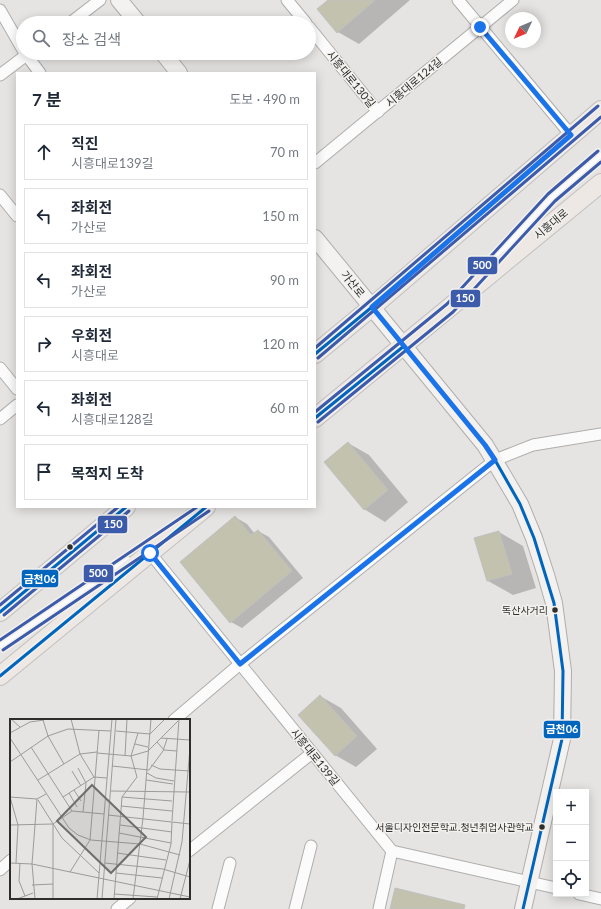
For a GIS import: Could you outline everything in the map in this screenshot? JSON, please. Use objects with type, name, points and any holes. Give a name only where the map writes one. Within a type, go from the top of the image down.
[{"type":"main road","points":[[119,0],[132,16]]},
{"type":"main road","points":[[169,60],[178,72]]},
{"type":"main road","points":[[316,353],[372,307],[601,110]]},
{"type":"main road","name":"시흥대로","points":[[316,417],[601,183]]},
{"type":"main road","name":"가산로","points":[[316,239],[485,445],[520,504],[534,538],[546,575],[554,603],[563,671],[562,739],[523,909]]},
{"type":"main road","points":[[0,612],[119,509]]},
{"type":"main road","points":[[0,676],[203,509]]},
{"type":"street","points":[[79,16],[100,0]]},
{"type":"street","points":[[287,0],[300,16]]},
{"type":"street","points":[[458,0],[571,135]]},
{"type":"street","name":"시흥대로124길","points":[[316,162],[513,0]]},
{"type":"street","points":[[0,10],[16,36]]},
{"type":"street","name":"시흥대로130길","points":[[316,36],[378,112]]},
{"type":"street","points":[[0,75],[18,60]]},
{"type":"street","points":[[31,60],[39,72]]},
{"type":"street","points":[[0,195],[16,215]]},
{"type":"street","points":[[0,368],[16,388]]},
{"type":"street","points":[[0,419],[16,406]]},
{"type":"street","points":[[175,719],[240,664],[495,460],[533,445],[601,434]]},
{"type":"street","name":"시흥대로139길","points":[[150,553],[392,851]]},
{"type":"street","points":[[190,850],[312,753]]},
{"type":"street","points":[[295,909],[311,846]]},
{"type":"street","points":[[379,909],[392,851],[553,887]]},
{"type":"street","points":[[0,870],[10,861]]},
{"type":"street","points":[[218,909],[230,863]]},
{"type":"street","points":[[589,896],[601,899]]},
{"type":"street","points":[[117,909],[129,899]]},
{"type":"lane","points":[[450,308],[552,197],[601,155]]},
{"type":"lane","points":[[0,646],[203,509]]},
{"type":"building","points":[[328,0],[375,0],[337,33],[317,9]]},
{"type":"building","points":[[348,442],[388,490],[364,510],[324,462]]},
{"type":"building","points":[[235,516],[251,535],[258,530],[292,571],[230,623],[180,562]]},
{"type":"building","points":[[499,531],[512,574],[487,581],[474,538]]},
{"type":"building","points":[[320,695],[357,736],[335,756],[298,715]]},
{"type":"building","points":[[395,888],[465,905],[464,909],[390,909]]},
{"type":"transit line","name":"500","points":[[316,347],[598,106]]},
{"type":"transit line","name":"150","points":[[318,358],[601,117]]},
{"type":"transit line","name":"500","points":[[316,411],[447,304],[548,194],[598,151]]},
{"type":"transit line","name":"150","points":[[318,422],[453,312],[555,201],[601,162]]},
{"type":"transit line","name":"금천06","points":[[316,353],[372,307],[485,445],[520,504],[534,538],[554,603],[563,671],[562,739],[523,909]]},
{"type":"transit line","name":"금천06","points":[[316,417],[404,346]]},
{"type":"transit line","name":"500","points":[[0,605],[117,508]]},
{"type":"transit line","name":"금천06","points":[[0,612],[125,508]]},
{"type":"transit line","name":"500","points":[[0,640],[196,508]]},
{"type":"transit line","name":"금천06","points":[[0,676],[205,508]]},
{"type":"transit line","name":"150","points":[[4,615],[129,511]]},
{"type":"transit line","name":"150","points":[[3,650],[209,511]]},
{"type":"place","name":"독산사거리","points":[[555,610]]},
{"type":"place","name":"서울디자인전문학교.청년취업사관학교","points":[[542,827]]},
{"type":"route","points":[[150,553],[240,664],[495,460],[485,445],[372,307],[571,135],[480,27]]}]
